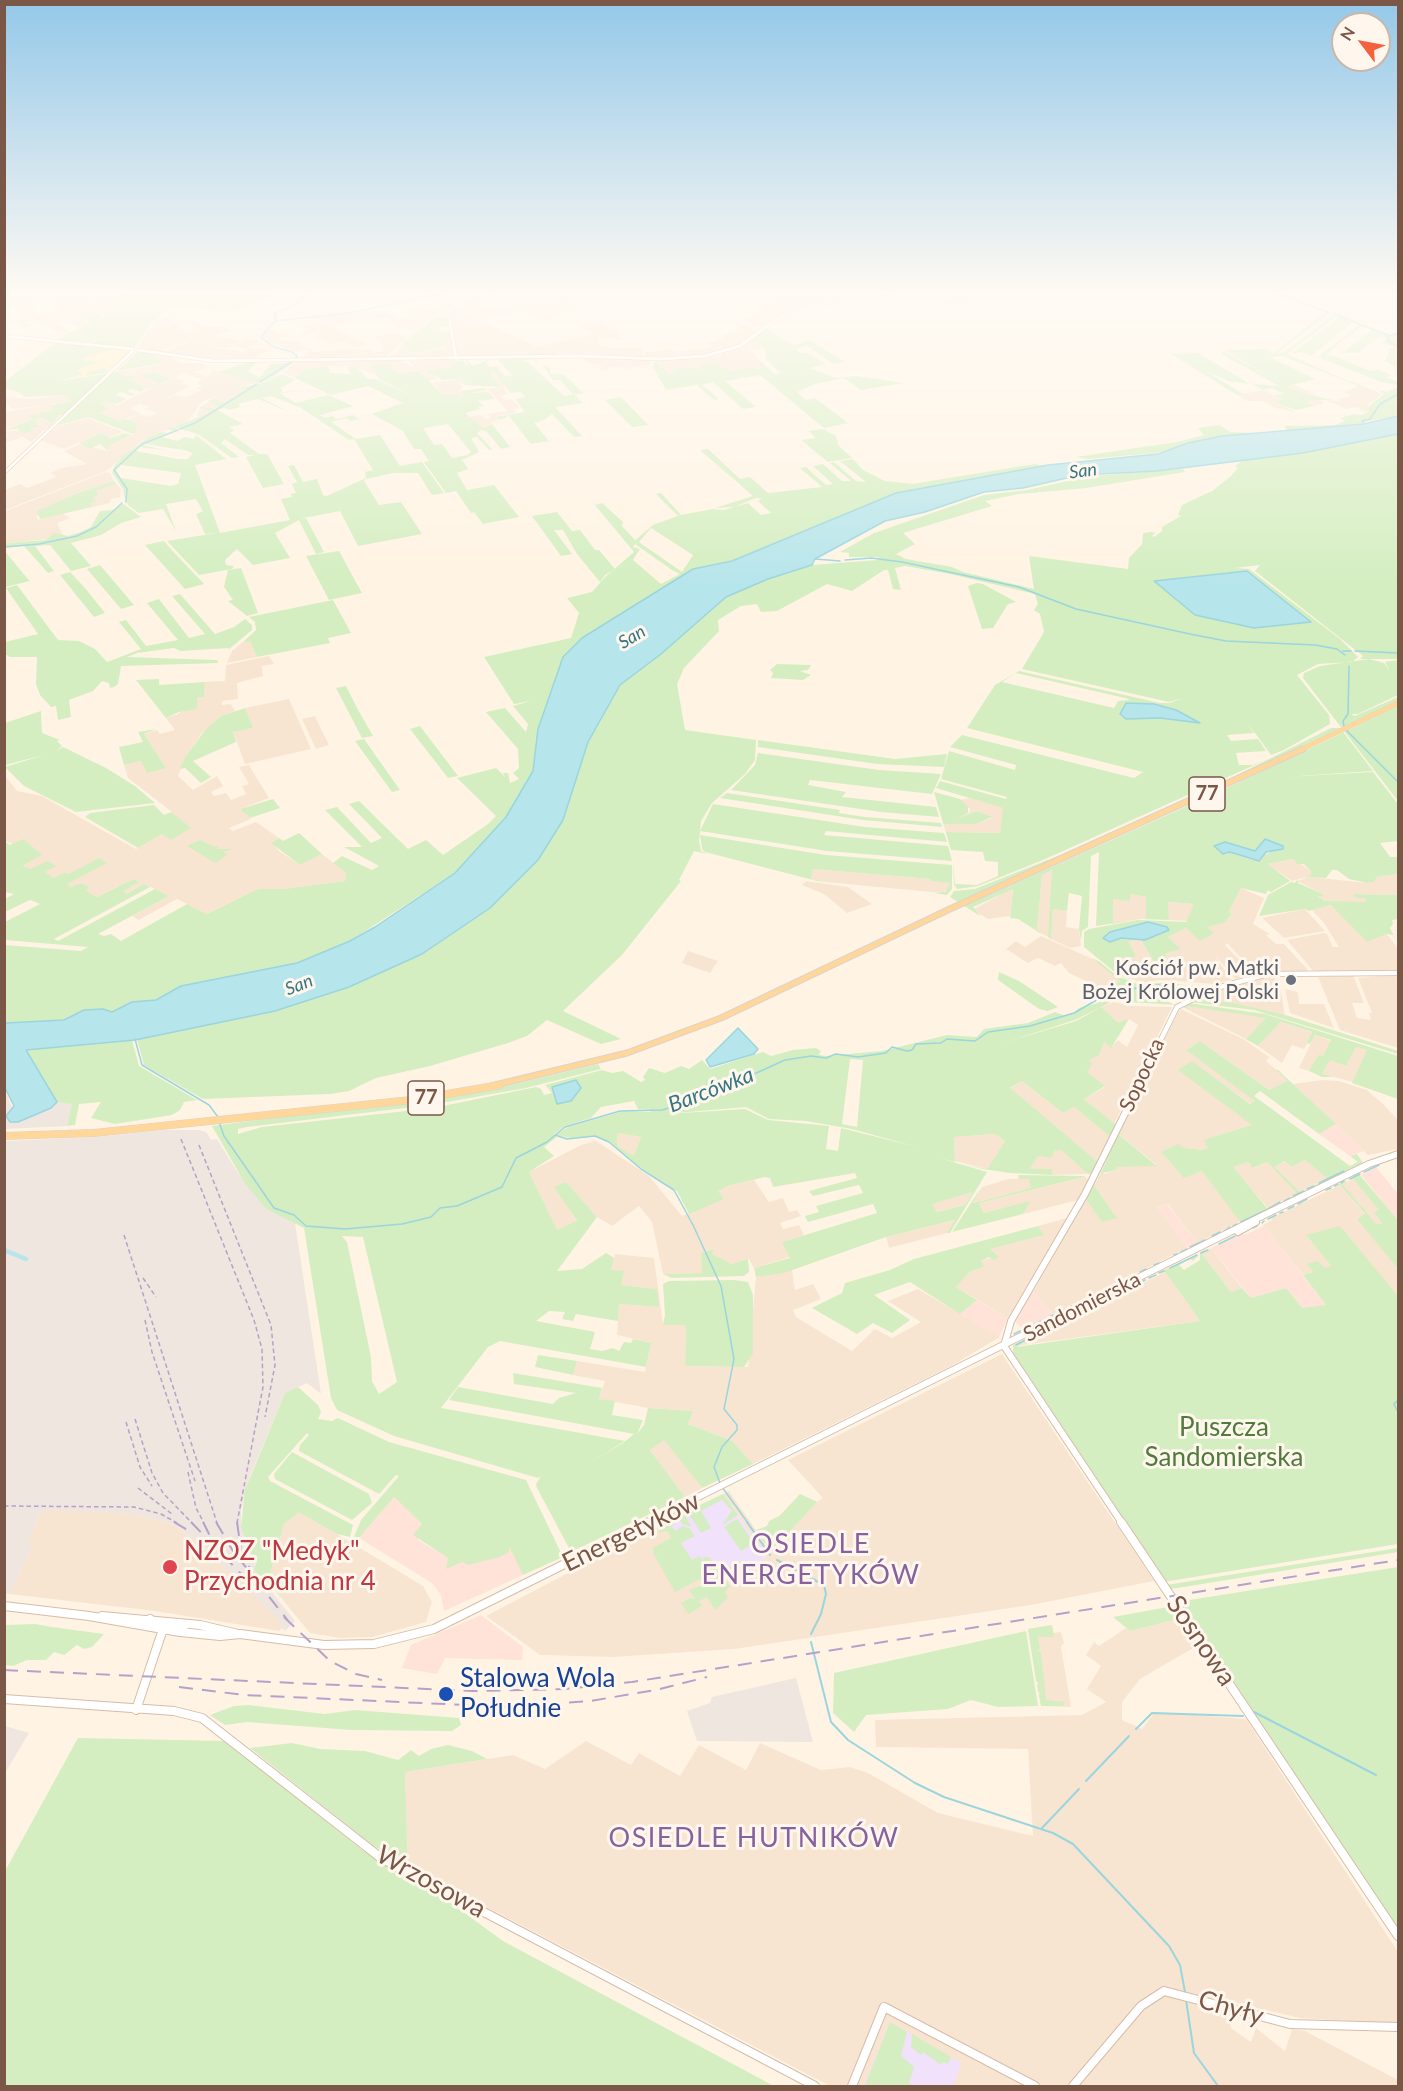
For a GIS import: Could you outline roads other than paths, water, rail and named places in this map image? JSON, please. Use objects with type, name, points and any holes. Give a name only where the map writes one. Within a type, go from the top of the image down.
[{"type":"main road","name":"77","points":[[4,1136],[77,1135],[447,1095],[597,1062],[722,1018],[952,908],[1248,776],[1398,703]]},
{"type":"street","points":[[4,473],[92,391]]},
{"type":"street","name":"Sopocka","points":[[1004,1346],[1011,1321],[1091,1183],[1171,1015],[1186,1001],[1216,988],[1268,974],[1398,973]]},
{"type":"street","name":"Sandomierska","points":[[1004,1346],[1369,1164],[1398,1154]]},
{"type":"street","name":"Energetyków","points":[[89,1616],[150,1619],[189,1624],[240,1635],[342,1646],[406,1638],[450,1622],[1004,1346]]},
{"type":"street","name":"Sosnowa","points":[[1004,1346],[1398,1936]]},
{"type":"street","name":"Energetyków","points":[[4,1606],[89,1616],[163,1629],[220,1636],[240,1635]]},
{"type":"street","points":[[150,1619],[163,1629],[189,1624]]},
{"type":"street","points":[[136,1710],[163,1629]]},
{"type":"street","name":"Wrzosowa","points":[[4,1699],[183,1712],[207,1721],[381,1858],[815,2086]]},
{"type":"street","name":"Chyły","points":[[1073,2086],[1141,2006],[1164,1991],[1176,1992],[1282,2022],[1398,2027]]},
{"type":"street","points":[[852,2086],[884,2007],[1035,2086]]},
{"type":"water","name":"San","points":[[1398,416],[1398,434],[1303,453],[1157,471],[1080,475],[1023,488],[984,492],[925,512],[885,521],[815,559],[812,565],[768,579],[726,597],[661,654],[620,685],[588,742],[563,820],[538,860],[490,908],[422,954],[349,987],[275,1011],[135,1040],[26,1050],[57,1102],[51,1108],[18,1122],[10,1122],[6,1116],[14,1106],[5,1088],[5,1023],[64,1020],[84,1010],[103,1009],[112,1012],[132,1002],[156,1000],[181,986],[297,963],[350,941],[375,927],[455,873],[506,817],[533,771],[538,729],[563,657],[582,638],[693,569],[732,561],[896,493],[1048,465],[1158,454],[1188,443],[1222,436],[1364,424]]},
{"type":"water","points":[[1247,571],[1311,622],[1254,628],[1195,615],[1154,581]]},
{"type":"water","points":[[1126,703],[1154,704],[1176,710],[1200,723],[1160,718],[1126,719],[1120,714]]},
{"type":"water","points":[[1265,839],[1283,846],[1283,849],[1266,852],[1259,861],[1230,852],[1223,854],[1214,846],[1225,842],[1255,851]]},
{"type":"water","points":[[1148,922],[1167,927],[1169,930],[1145,940],[1121,938],[1110,942],[1103,938],[1110,932]]},
{"type":"water","points":[[738,1028],[758,1049],[754,1054],[710,1067],[706,1060]]},
{"type":"water","points":[[576,1080],[581,1088],[571,1101],[557,1104],[552,1087]]},
{"type":"waterway","points":[[180,429],[195,423],[247,391]]},
{"type":"waterway","points":[[1364,422],[1362,421],[1370,419],[1380,404],[1398,394]]},
{"type":"waterway","points":[[126,502],[127,489],[114,470],[142,444],[178,430]]},
{"type":"waterway","points":[[4,547],[39,544],[77,536],[96,527],[122,503]]},
{"type":"waterway","points":[[845,560],[871,558],[902,562],[1019,587],[1076,609],[1190,634],[1226,641],[1315,645],[1337,649],[1345,655]]},
{"type":"waterway","points":[[815,559],[840,561]]},
{"type":"waterway","points":[[1343,651],[1351,651]]},
{"type":"waterway","points":[[1355,651],[1398,653]]},
{"type":"waterway","points":[[1344,726],[1343,721],[1348,714],[1349,666]]},
{"type":"waterway","points":[[1346,730],[1398,782]]},
{"type":"waterway","name":"Barcówka","points":[[555,1135],[565,1127],[620,1111],[662,1110],[701,1098],[785,1060],[811,1056],[826,1058],[836,1054],[858,1057],[886,1053],[892,1047],[907,1051],[912,1050],[916,1044],[941,1043],[947,1039],[975,1041],[988,1032],[1030,1026],[1074,1013],[1107,994],[1131,989],[1159,985],[1186,1001]]},
{"type":"waterway","name":"Barcówka","points":[[135,1039],[142,1065],[209,1105],[218,1117]]},
{"type":"waterway","name":"Barcówka","points":[[219,1122],[224,1136],[274,1208],[294,1215],[306,1226],[345,1229],[402,1224],[431,1217],[440,1208],[457,1206],[502,1187],[516,1158],[555,1135]]},
{"type":"waterway","points":[[555,1135],[567,1139],[595,1136],[609,1142],[641,1169],[674,1190],[693,1225],[721,1286],[734,1359],[724,1409],[737,1425],[737,1430],[722,1447],[714,1467],[720,1483]]},
{"type":"waterway","points":[[1364,1172],[1379,1165]]},
{"type":"waterway","points":[[1319,1183],[1344,1171]]},
{"type":"waterway","points":[[1350,1179],[1360,1174]]},
{"type":"waterway","points":[[1307,1189],[1314,1186]]},
{"type":"waterway","points":[[1326,1190],[1331,1188]]},
{"type":"waterway","points":[[1293,1196],[1304,1191]]},
{"type":"waterway","points":[[1284,1201],[1290,1198]]},
{"type":"waterway","points":[[1298,1204],[1307,1199]]},
{"type":"waterway","points":[[1268,1209],[1280,1202]]},
{"type":"waterway","points":[[1288,1209],[1294,1206]]},
{"type":"waterway","points":[[1241,1222],[1266,1210]]},
{"type":"waterway","points":[[1268,1219],[1276,1215]]},
{"type":"waterway","points":[[1233,1226],[1237,1224]]},
{"type":"waterway","points":[[1253,1228],[1257,1226]]},
{"type":"waterway","points":[[1224,1231],[1230,1227]]},
{"type":"waterway","points":[[1212,1236],[1220,1232]]},
{"type":"waterway","points":[[1219,1244],[1235,1236]]},
{"type":"waterway","points":[[1190,1247],[1205,1240]]},
{"type":"waterway","points":[[1181,1252],[1187,1249]]},
{"type":"waterway","points":[[4,1250],[26,1259]]},
{"type":"waterway","points":[[1201,1253],[1208,1250]]},
{"type":"waterway","points":[[1170,1268],[1197,1255]]},
{"type":"waterway","points":[[1154,1265],[1159,1263]]},
{"type":"waterway","points":[[1140,1272],[1146,1269]]},
{"type":"waterway","points":[[1159,1273],[1164,1271]]},
{"type":"waterway","points":[[1129,1278],[1134,1275]]},
{"type":"waterway","points":[[1149,1278],[1156,1275]]},
{"type":"waterway","points":[[1112,1286],[1125,1279]]},
{"type":"waterway","points":[[1130,1288],[1145,1280]]},
{"type":"waterway","points":[[1103,1290],[1108,1288]]},
{"type":"waterway","points":[[1117,1294],[1125,1290]]},
{"type":"waterway","points":[[1088,1298],[1099,1292]]},
{"type":"waterway","points":[[1098,1304],[1106,1300]]},
{"type":"waterway","points":[[1014,1334],[1080,1302]]},
{"type":"waterway","points":[[1071,1317],[1094,1306]]},
{"type":"waterway","points":[[1062,1322],[1067,1319]]},
{"type":"waterway","points":[[1045,1330],[1052,1327]]},
{"type":"waterway","points":[[1016,1345],[1039,1333]]},
{"type":"waterway","points":[[1398,1400],[1394,1404],[1398,1412]]},
{"type":"waterway","points":[[722,1487],[748,1523]]},
{"type":"waterway","points":[[747,1522],[770,1555]]},
{"type":"waterway","points":[[777,1560],[824,1585],[826,1594],[821,1614],[811,1634]]},
{"type":"waterway","points":[[811,1642],[831,1722],[848,1740],[915,1783],[944,1797],[1053,1833],[1073,1844],[1169,1946],[1180,1965],[1185,1992]]},
{"type":"waterway","points":[[1254,1712],[1376,1775]]},
{"type":"waterway","points":[[1136,1729],[1152,1713],[1243,1716]]},
{"type":"waterway","points":[[1086,1781],[1129,1736]]},
{"type":"waterway","points":[[1042,1828],[1079,1789]]},
{"type":"waterway","points":[[1186,2000],[1194,2053],[1218,2086]]},
{"type":"railway","points":[[181,1139],[254,1320],[262,1349],[263,1387],[237,1523]]},
{"type":"railway","points":[[199,1145],[271,1325],[275,1365],[265,1417]]},
{"type":"railway","points":[[124,1235],[217,1523]]},
{"type":"railway","points":[[143,1278],[156,1297]]},
{"type":"railway","points":[[145,1320],[152,1352],[195,1481]]},
{"type":"railway","points":[[135,1419],[152,1473],[163,1493],[192,1523]]},
{"type":"railway","points":[[126,1422],[140,1467],[152,1486]]},
{"type":"railway","points":[[188,1472],[196,1508],[204,1523]]},
{"type":"railway","points":[[138,1488],[172,1514]]},
{"type":"railway","points":[[4,1506],[134,1507],[161,1514],[177,1523]]},
{"type":"railway","points":[[174,1522],[189,1531]]},
{"type":"railway","points":[[191,1522],[246,1579]]},
{"type":"railway","points":[[203,1522],[210,1536]]},
{"type":"railway","points":[[216,1522],[233,1551],[255,1579]]},
{"type":"railway","points":[[237,1523],[241,1550],[255,1579]]},
{"type":"railway","points":[[4,1670],[472,1691],[565,1689],[632,1682],[1398,1560]]},
{"type":"railway","points":[[255,1579],[288,1621]]},
{"type":"railway","points":[[284,1617],[288,1621]]},
{"type":"railway","points":[[288,1621],[330,1661],[356,1674],[382,1680]]},
{"type":"railway","points":[[179,1687],[244,1695],[511,1707],[590,1701],[656,1690],[707,1677]]},
{"type":"place","name":"Kościół pw. Matki Bożej Królowej Polski","points":[[1291,980]]},
{"type":"place","name":"NZOZ \"Medyk\" Przychodnia nr 4","points":[[170,1567]]},
{"type":"place","name":"Stalowa Wola Południe","points":[[446,1694]]},
{"type":"district","name":"OSIEDLE ENERGETYKÓW","points":[[811,1560]]},
{"type":"district","name":"OSIEDLE HUTNIKÓW","points":[[754,1838]]},
{"type":"park label","name":"Puszcza Sandomierska","points":[[1224,1443]]}]
